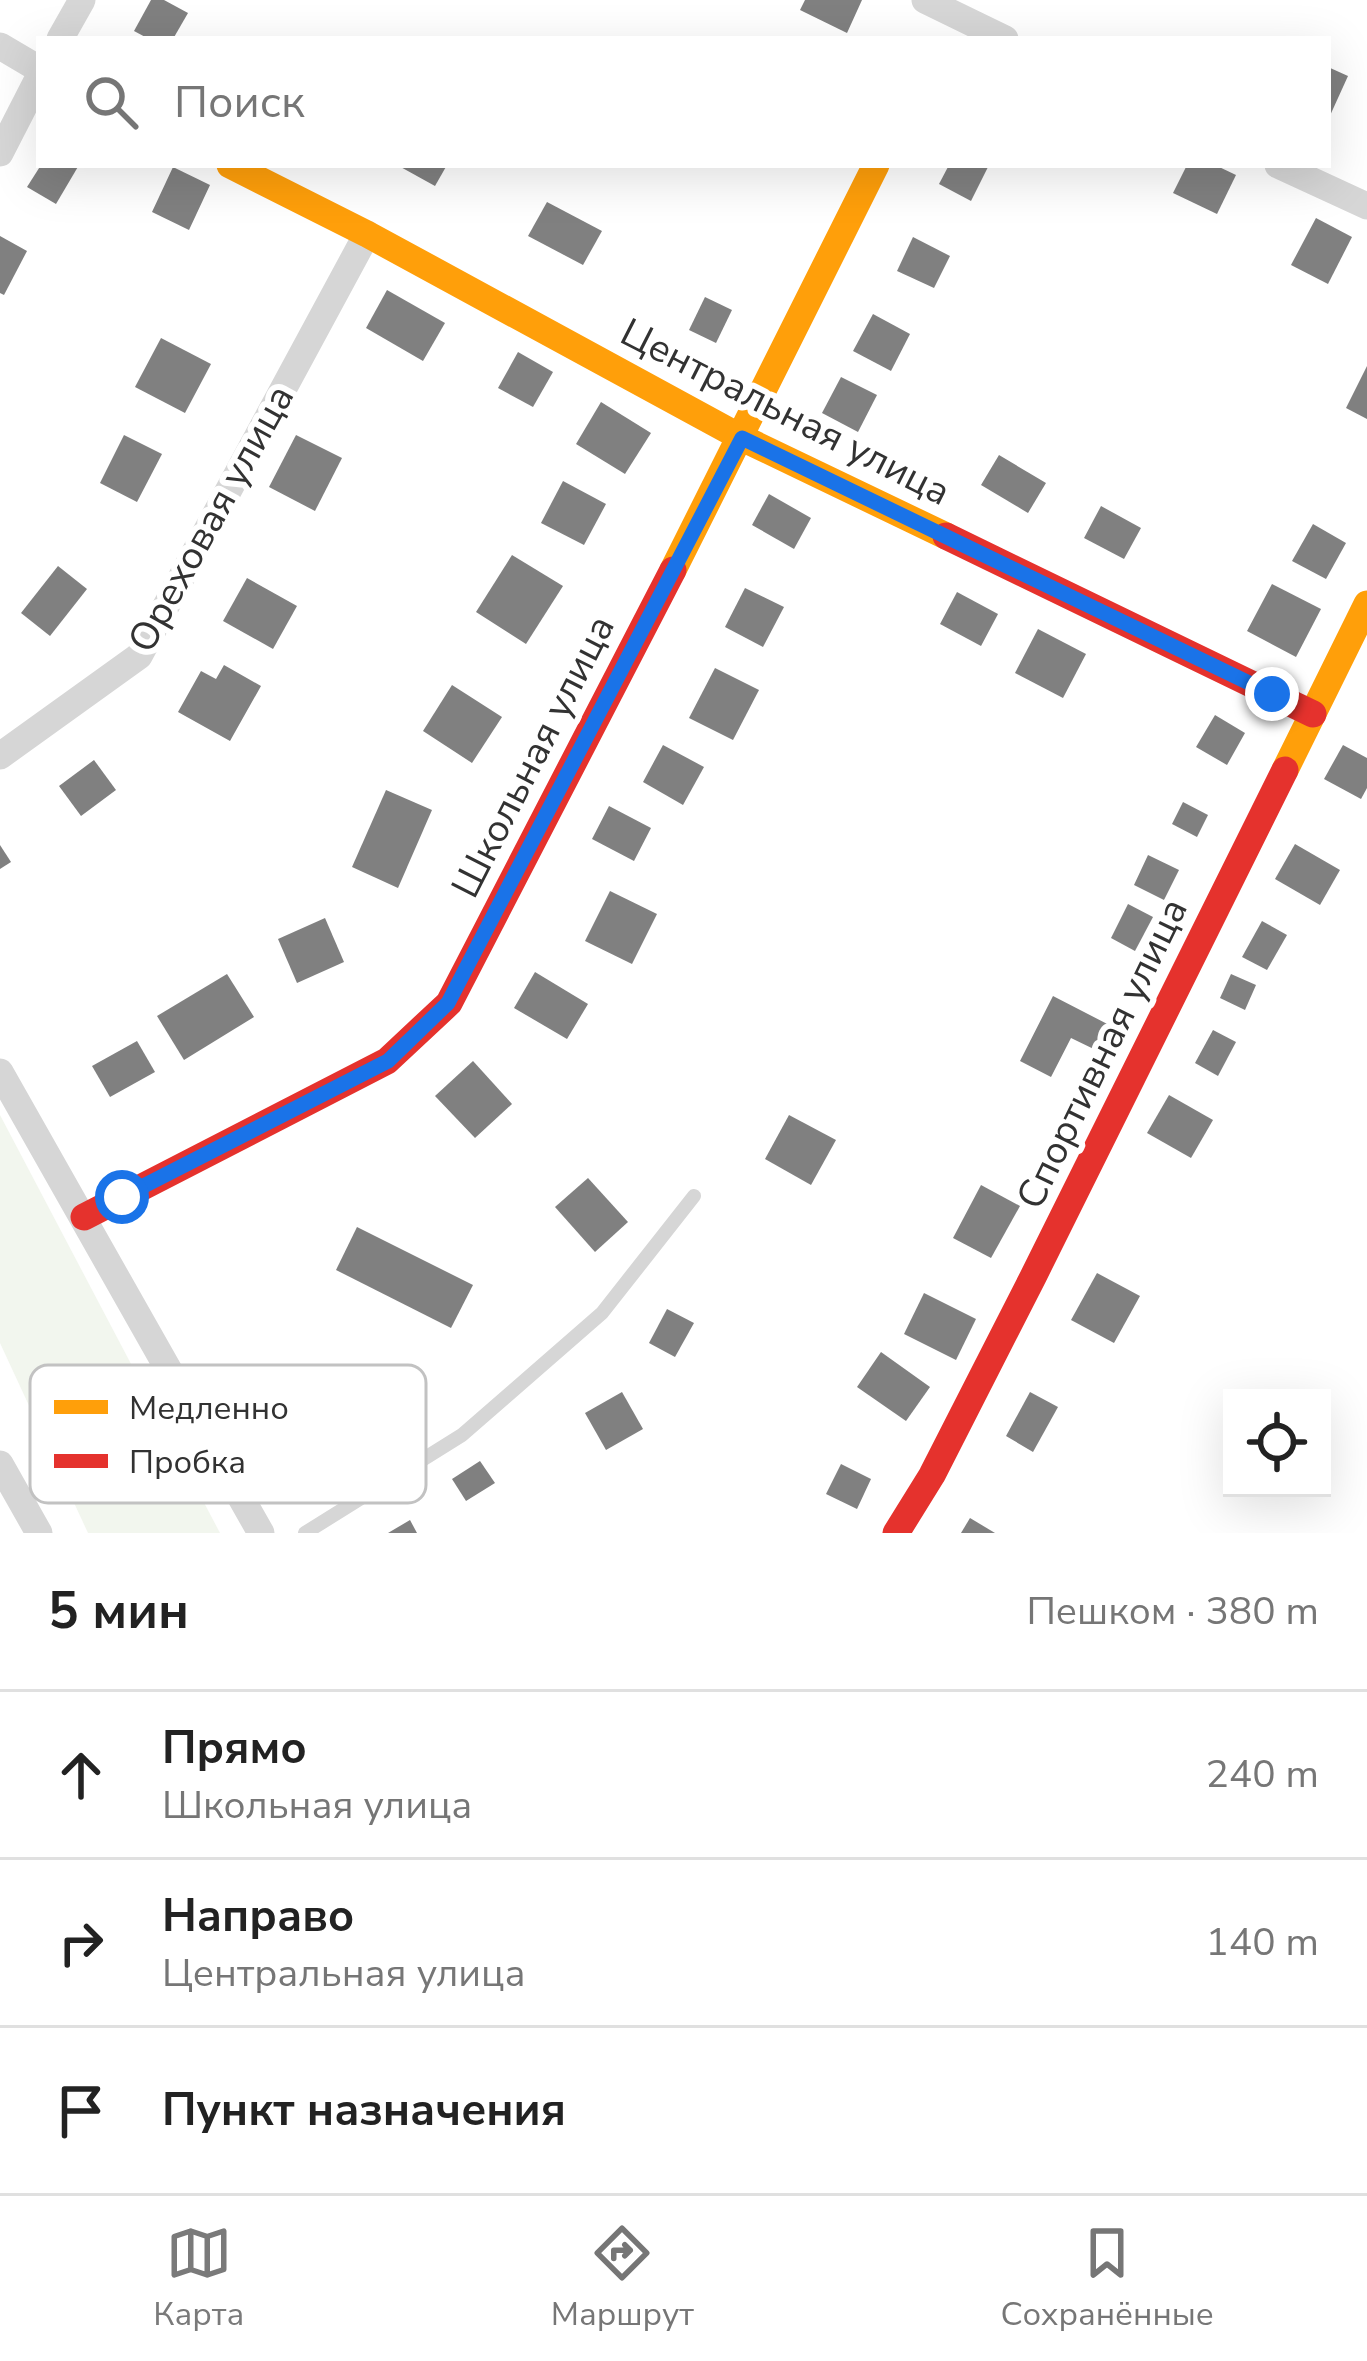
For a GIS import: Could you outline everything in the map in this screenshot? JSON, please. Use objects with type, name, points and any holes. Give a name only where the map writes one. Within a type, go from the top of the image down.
[{"type":"street","points":[[62,36],[82,0]]},
{"type":"street","points":[[925,0],[949,18],[997,36]]},
{"type":"street","points":[[0,46],[36,71]]},
{"type":"street","points":[[0,153],[36,79]]},
{"type":"street","name":"Центральная улица","points":[[236,168],[742,438],[1312,714]]},
{"type":"street","name":"Школьная улица","points":[[84,1217],[388,1061],[448,1003],[742,438],[875,168]]},
{"type":"street","points":[[1285,168],[1367,206]]},
{"type":"street","name":"Ореховая улица","points":[[0,755],[139,656],[367,234]]},
{"type":"street","name":"Спортивная улица","points":[[896,1533],[932,1475],[1034,1275],[1367,604]]},
{"type":"street","points":[[0,1072],[167,1365]]},
{"type":"street","points":[[0,1464],[39,1533]]},
{"type":"street","points":[[244,1503],[261,1533]]},
{"type":"lane","points":[[426,1457],[462,1435],[602,1313],[694,1196]]},
{"type":"lane","points":[[304,1533],[352,1503]]},
{"type":"shaded area","points":[[0,1115],[132,1365],[30,1365],[30,1408],[0,1343]]},
{"type":"shaded area","points":[[74,1503],[204,1503],[220,1533],[88,1533]]},
{"type":"building","points":[[151,0],[164,0],[188,13],[175,36],[143,36],[134,31]]},
{"type":"building","points":[[805,0],[862,0],[847,33],[800,10]]},
{"type":"building","points":[[1331,68],[1348,76],[1331,113]]},
{"type":"building","points":[[39,168],[77,168],[56,204],[27,187]]},
{"type":"building","points":[[173,168],[210,185],[189,230],[152,212]]},
{"type":"building","points":[[402,168],[445,168],[435,186]]},
{"type":"building","points":[[947,168],[988,168],[971,201],[939,184]]},
{"type":"building","points":[[1186,168],[1221,168],[1236,175],[1217,214],[1173,193]]},
{"type":"building","points":[[547,202],[602,231],[583,265],[528,236]]},
{"type":"building","points":[[1316,218],[1352,237],[1328,284],[1291,265]]},
{"type":"building","points":[[0,236],[27,251],[4,295],[0,293]]},
{"type":"building","points":[[913,237],[950,256],[934,288],[897,271]]},
{"type":"building","points":[[387,290],[445,323],[423,361],[366,328]]},
{"type":"building","points":[[705,297],[732,310],[716,343],[689,330]]},
{"type":"building","points":[[873,314],[910,334],[891,371],[853,351]]},
{"type":"building","points":[[161,338],[211,364],[185,413],[135,387]]},
{"type":"building","points":[[518,352],[553,372],[533,407],[498,388]]},
{"type":"building","points":[[1367,366],[1367,419],[1346,408]]},
{"type":"building","points":[[841,377],[877,395],[858,432],[822,413]]},
{"type":"building","points":[[601,402],[651,433],[625,474],[576,444]]},
{"type":"building","points":[[124,435],[162,454],[137,502],[100,483]]},
{"type":"building","points":[[296,435],[342,458],[315,511],[269,487]]},
{"type":"building","points":[[999,455],[1046,483],[1028,513],[981,485]]},
{"type":"building","points":[[563,481],[606,504],[584,545],[541,523]]},
{"type":"building","points":[[769,494],[811,518],[794,549],[752,525]]},
{"type":"building","points":[[1101,506],[1141,528],[1124,559],[1084,538]]},
{"type":"building","points":[[1313,524],[1346,543],[1326,579],[1292,561]]},
{"type":"building","points":[[512,555],[563,586],[526,644],[476,612]]},
{"type":"building","points":[[58,566],[87,589],[50,636],[21,613]]},
{"type":"building","points":[[247,578],[297,606],[273,649],[223,621]]},
{"type":"building","points":[[1272,584],[1321,609],[1296,657],[1247,631]]},
{"type":"building","points":[[745,588],[784,607],[763,647],[725,627]]},
{"type":"building","points":[[957,592],[998,614],[981,646],[940,624]]},
{"type":"building","points":[[1038,629],[1086,654],[1063,698],[1015,673]]},
{"type":"building","points":[[224,665],[261,686],[230,741],[178,712],[201,671],[216,679]]},
{"type":"building","points":[[715,668],[759,690],[733,740],[689,718]]},
{"type":"building","points":[[452,685],[502,717],[472,763],[423,731]]},
{"type":"building","points":[[1215,715],[1245,733],[1227,765],[1196,747]]},
{"type":"building","points":[[663,745],[704,767],[683,805],[643,782]]},
{"type":"building","points":[[1343,745],[1367,758],[1367,788],[1361,799],[1324,779]]},
{"type":"building","points":[[94,760],[116,790],[81,816],[59,786]]},
{"type":"building","points":[[386,790],[432,810],[398,888],[352,867]]},
{"type":"building","points":[[1183,802],[1208,815],[1197,837],[1172,824]]},
{"type":"building","points":[[609,806],[651,828],[634,861],[592,839]]},
{"type":"building","points":[[1295,844],[1340,870],[1320,905],[1275,879]]},
{"type":"building","points":[[0,845],[11,862],[0,869]]},
{"type":"building","points":[[1148,855],[1179,870],[1164,900],[1134,885]]},
{"type":"building","points":[[610,891],[657,914],[632,964],[585,941]]},
{"type":"building","points":[[1128,904],[1153,917],[1135,951],[1111,938]]},
{"type":"building","points":[[325,918],[344,962],[297,983],[278,939]]},
{"type":"building","points":[[1262,921],[1287,935],[1267,970],[1242,957]]},
{"type":"building","points":[[535,972],[588,1004],[567,1039],[514,1008]]},
{"type":"building","points":[[227,974],[254,1017],[184,1060],[157,1016]]},
{"type":"building","points":[[1231,974],[1256,985],[1245,1010],[1220,998]]},
{"type":"building","points":[[1053,996],[1117,1029],[1104,1054],[1071,1038],[1051,1077],[1020,1061]]},
{"type":"building","points":[[1213,1030],[1236,1042],[1218,1076],[1195,1063]]},
{"type":"building","points":[[137,1041],[155,1072],[110,1097],[92,1066]]},
{"type":"building","points":[[473,1061],[512,1104],[475,1138],[435,1096]]},
{"type":"building","points":[[1169,1095],[1213,1120],[1191,1158],[1147,1133]]},
{"type":"building","points":[[789,1115],[836,1140],[811,1185],[765,1159]]},
{"type":"building","points":[[588,1178],[628,1222],[595,1252],[555,1207]]},
{"type":"building","points":[[981,1185],[1020,1206],[991,1258],[953,1238]]},
{"type":"building","points":[[357,1227],[473,1285],[451,1328],[336,1270]]},
{"type":"building","points":[[1097,1273],[1140,1296],[1114,1343],[1071,1320]]},
{"type":"building","points":[[924,1293],[976,1319],[956,1360],[904,1334]]},
{"type":"building","points":[[667,1309],[694,1323],[675,1357],[649,1343]]},
{"type":"building","points":[[881,1352],[930,1387],[906,1421],[857,1387]]},
{"type":"building","points":[[622,1392],[643,1429],[606,1450],[585,1413]]},
{"type":"building","points":[[1030,1392],[1058,1407],[1033,1452],[1006,1436]]},
{"type":"building","points":[[480,1461],[495,1483],[466,1501],[452,1479]]},
{"type":"building","points":[[841,1464],[871,1479],[857,1509],[826,1494]]},
{"type":"building","points":[[970,1518],[995,1533],[961,1533]]},
{"type":"building","points":[[410,1520],[417,1533],[388,1533]]},
{"type":"traffic: slow","points":[[236,168],[742,438],[946,536]]},
{"type":"traffic: slow","points":[[673,570],[874,168]]},
{"type":"traffic: slow","points":[[1285,770],[1367,604]]},
{"type":"traffic: jam","points":[[946,536],[1313,714]]},
{"type":"traffic: jam","points":[[84,1217],[387,1061],[449,1003],[673,570]]},
{"type":"traffic: jam","points":[[896,1533],[932,1475],[1034,1275],[1285,770]]},
{"type":"route","points":[[122,1197],[388,1061],[448,1003],[742,438],[1272,694]]}]
